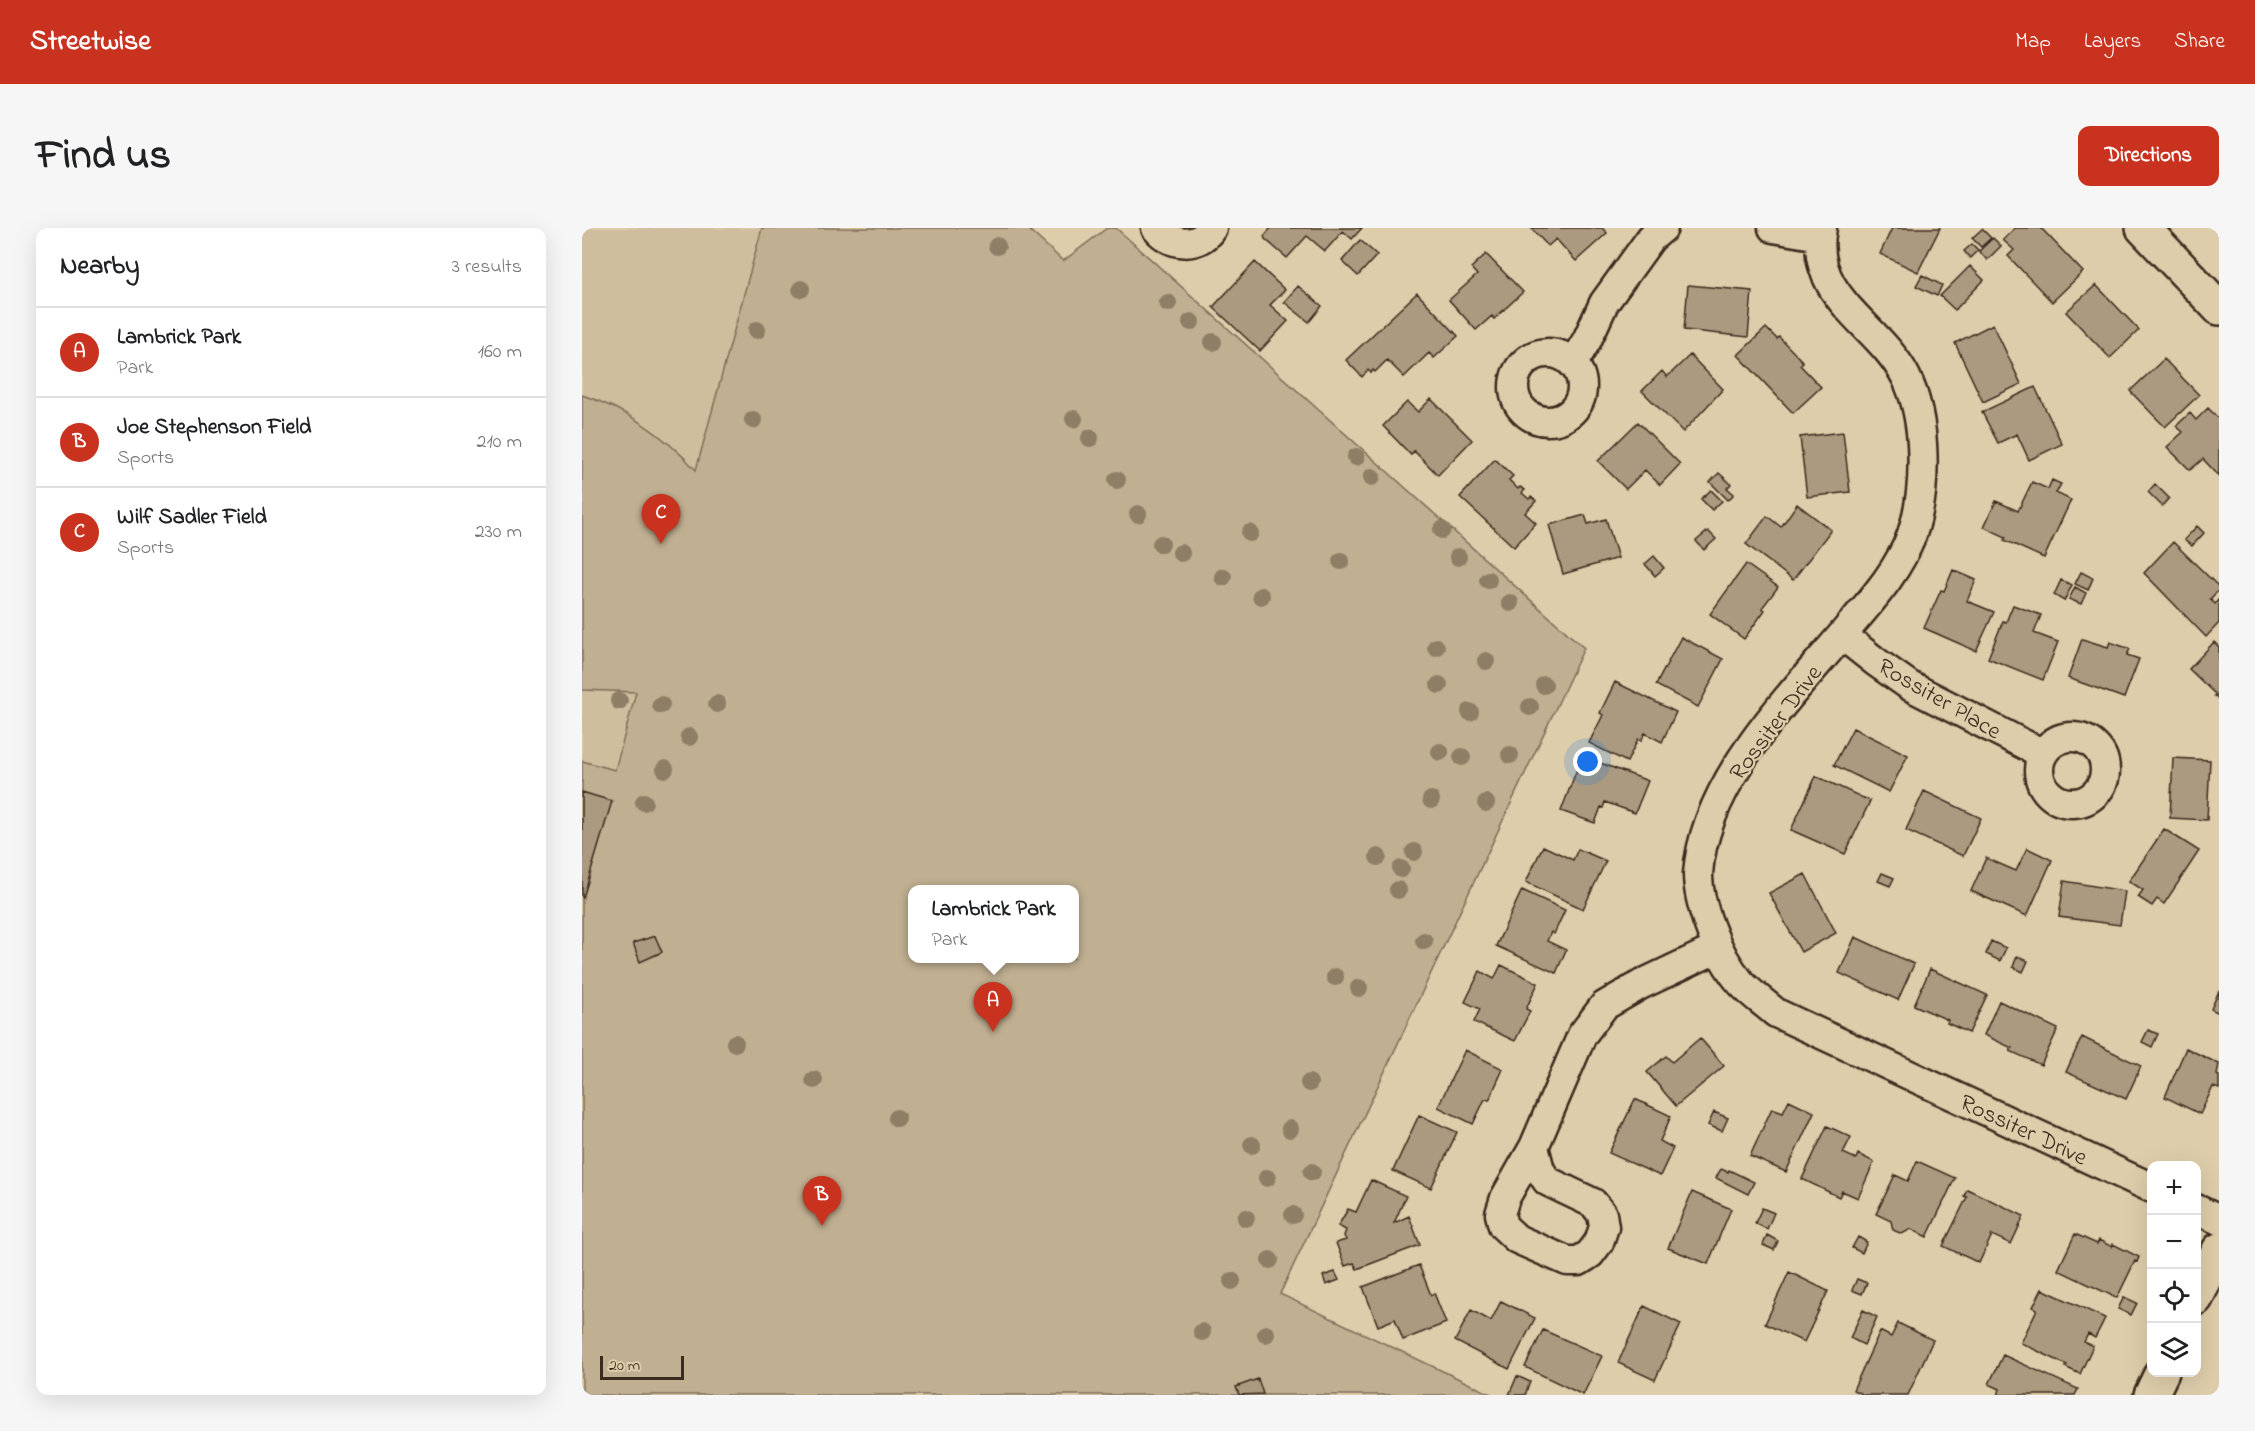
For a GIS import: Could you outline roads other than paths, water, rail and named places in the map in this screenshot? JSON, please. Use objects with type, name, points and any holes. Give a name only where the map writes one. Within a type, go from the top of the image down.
[{"type":"street","points":[[1156,228],[1165,238],[1176,243],[1200,240],[1212,228]]},
{"type":"street","points":[[1573,363],[1605,303],[1651,238],[1663,228]]},
{"type":"street","points":[[1773,228],[1821,232]]},
{"type":"street","points":[[2143,228],[2219,308]]},
{"type":"street","name":"Rossiter Drive","points":[[1821,232],[1820,255],[1826,277],[1841,300],[1893,357],[1906,378],[1920,427],[1922,475],[1920,507],[1911,535],[1884,586],[1758,736],[1719,800],[1701,849],[1698,877],[1707,919],[1718,948],[1742,983],[1776,1013],[2147,1186]]},
{"type":"street","name":"Rossiter Place","points":[[1842,635],[1910,686],[2043,754]]},
{"type":"street","points":[[1534,1147],[1582,1035],[1604,1005],[1718,948]]},
{"type":"street","points":[[2201,1211],[2219,1220]]},
{"type":"street","points":[[2201,1288],[2219,1250]]},
{"type":"street","points":[[2151,1395],[2160,1377]]},
{"type":"place","name":"Wilf Sadler Field","points":[[661,544]]},
{"type":"place","name":"Lambrick Park","points":[[993,1032]]},
{"type":"place","name":"Joe Stephenson Field","points":[[822,1226]]}]
